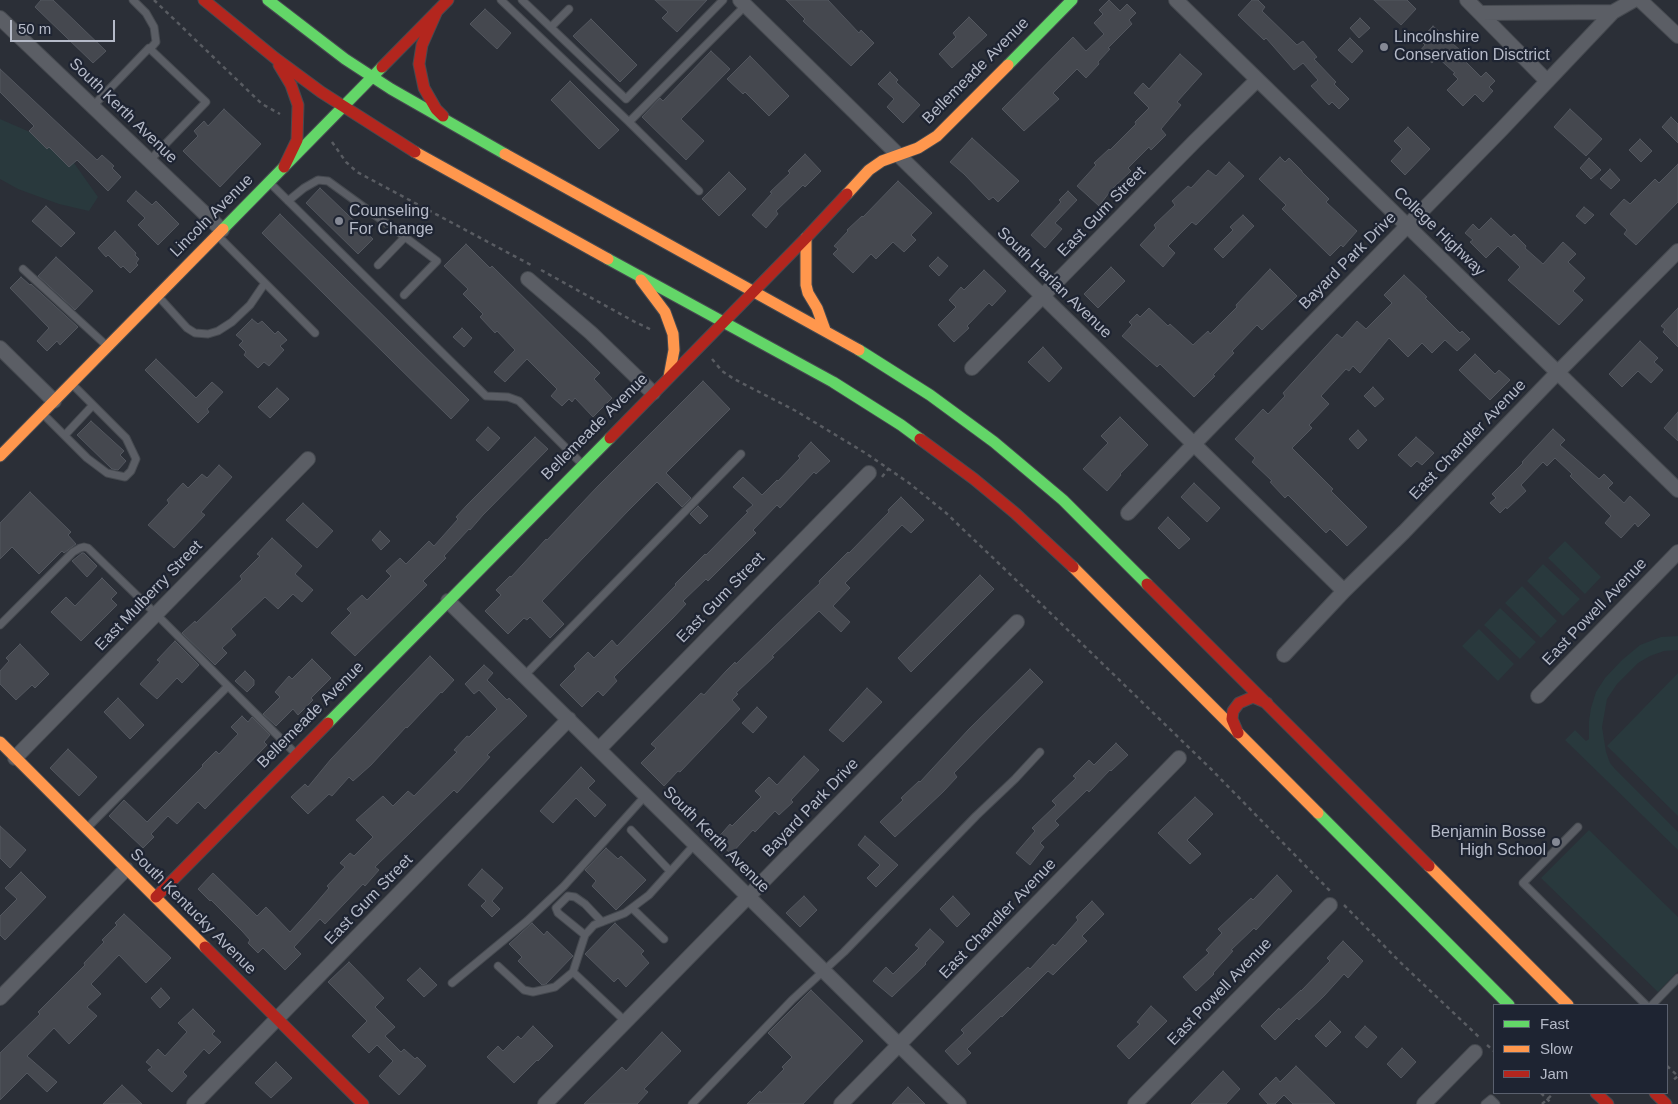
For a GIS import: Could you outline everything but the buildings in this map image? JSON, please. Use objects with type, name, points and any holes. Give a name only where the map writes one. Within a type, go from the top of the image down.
[{"type":"main road","points":[[204,0],[275,58],[343,107],[421,156],[833,382],[929,445],[974,479],[1054,549],[1508,1004]]},
{"type":"main road","points":[[268,0],[372,77],[452,125],[825,330],[930,395],[994,442],[1063,500],[1567,1004]]},
{"type":"main road","name":"Lincoln Avenue","points":[[0,456],[448,0]]},
{"type":"main road","name":"Bellemeade Avenue","points":[[156,897],[724,322],[869,170],[882,162],[918,148],[937,136],[1072,0]]},
{"type":"main road","points":[[438,11],[425,37],[419,64],[428,98],[452,125]]},
{"type":"main road","points":[[275,58],[292,85],[298,105],[296,140],[284,167]]},
{"type":"main road","points":[[806,238],[806,285],[825,330]]},
{"type":"main road","points":[[637,274],[665,312],[673,334],[674,350],[669,377]]},
{"type":"main road","points":[[1238,733],[1232,719],[1233,710],[1238,704],[1253,697],[1267,703]]},
{"type":"main road","name":"South Kentucky Avenue","points":[[0,742],[277,1018],[351,1097],[363,1104]]},
{"type":"main road","points":[[1597,1094],[1608,1104]]},
{"type":"main road","points":[[1656,1094],[1666,1104]]},
{"type":"street","name":"College Highway","points":[[1176,0],[1678,490]]},
{"type":"street","points":[[1467,0],[1548,81]]},
{"type":"street","points":[[1480,13],[1613,12],[1634,0]]},
{"type":"street","points":[[1640,0],[1678,36]]},
{"type":"street","name":"South Harlan Avenue","points":[[742,3],[1344,591]]},
{"type":"street","name":"Bayard Park Drive","points":[[1128,513],[1613,12]]},
{"type":"street","name":"South Kerth Avenue","points":[[0,18],[150,160],[219,232]]},
{"type":"street","name":"East Gum Street","points":[[972,368],[1257,80]]},
{"type":"street","name":"East Chandler Avenue","points":[[1284,655],[1344,591],[1678,251]]},
{"type":"street","points":[[528,279],[592,333],[653,393]]},
{"type":"street","points":[[0,348],[54,401]]},
{"type":"street","name":"East Mulberry Street","points":[[15,758],[308,459]]},
{"type":"street","name":"East Gum Street","points":[[599,749],[869,472]]},
{"type":"street","name":"East Powell Avenue","points":[[1538,696],[1678,552]]},
{"type":"street","name":"South Kerth Avenue","points":[[448,601],[959,1104]]},
{"type":"street","name":"Bayard Park Drive","points":[[545,1104],[1018,622]]},
{"type":"street","name":"East Gum Street","points":[[194,1104],[569,720]]},
{"type":"street","name":"East Chandler Avenue","points":[[841,1104],[1179,758]]},
{"type":"street","points":[[0,998],[126,869]]},
{"type":"street","name":"East Powell Avenue","points":[[1135,1104],[1334,899]]},
{"type":"street","points":[[1424,1104],[1480,1048]]},
{"type":"lane","points":[[92,106],[156,42],[154,27],[146,13],[133,0]]},
{"type":"lane","points":[[501,0],[699,191]]},
{"type":"lane","points":[[522,0],[626,98],[723,0]]},
{"type":"lane","points":[[629,122],[742,3]]},
{"type":"lane","points":[[551,27],[569,9]]},
{"type":"lane","points":[[150,49],[206,102],[150,160]]},
{"type":"lane","points":[[288,201],[318,180],[328,181],[437,261],[404,295]]},
{"type":"lane","points":[[269,182],[486,396],[508,397],[519,401],[582,465]]},
{"type":"lane","points":[[219,232],[265,283],[316,333]]},
{"type":"lane","points":[[378,265],[405,237]]},
{"type":"lane","points":[[23,269],[107,347]]},
{"type":"lane","points":[[157,296],[187,328],[195,333],[208,334],[218,331],[232,322],[250,304],[265,283]]},
{"type":"lane","points":[[42,413],[86,458],[107,472],[125,477],[132,470],[136,459],[126,438],[71,383]]},
{"type":"lane","points":[[65,435],[94,405]]},
{"type":"lane","points":[[524,676],[741,454]]},
{"type":"lane","points":[[0,625],[73,552],[84,547],[88,548],[297,754]]},
{"type":"lane","points":[[86,829],[228,686]]},
{"type":"lane","points":[[692,1104],[792,1000],[824,971],[1040,752]]},
{"type":"lane","points":[[452,983],[564,886],[646,796]]},
{"type":"lane","points":[[1578,827],[1523,883],[1645,1004]]},
{"type":"lane","points":[[631,830],[670,871]]},
{"type":"lane","points":[[498,966],[524,990],[533,992],[555,987],[573,972],[585,935],[594,925],[625,913],[649,895],[695,844]]},
{"type":"lane","points":[[585,935],[558,913],[556,908],[568,896],[575,897],[585,904],[602,922]]},
{"type":"lane","points":[[632,908],[664,939]]},
{"type":"lane","points":[[573,972],[626,1022]]},
{"type":"lane","points":[[1653,1004],[1678,978]]},
{"type":"lane","points":[[1485,1104],[1490,1099],[1496,1104]]},
{"type":"path","points":[[154,0],[262,104],[284,116]]},
{"type":"path","points":[[332,142],[351,167],[364,177],[390,189],[654,331]]},
{"type":"path","points":[[712,359],[722,371],[734,379],[796,411],[848,441],[909,483],[944,512],[1038,600],[1212,770],[1334,899],[1399,961],[1480,1048],[1493,1051]]},
{"type":"path","points":[[1668,1067],[1678,1076],[1671,1082],[1668,1079]]},
{"type":"path","points":[[1542,1094],[1552,1104]]},
{"type":"path","points":[[1542,1104],[1553,1094]]},
{"type":"shaded area","points":[[0,119],[62,146],[98,197],[89,211],[59,204],[18,189],[0,179]]},
{"type":"shaded area","points":[[1565,541],[1601,577],[1585,594],[1548,558]]},
{"type":"shaded area","points":[[1543,564],[1580,599],[1563,616],[1527,581]]},
{"type":"shaded area","points":[[1522,586],[1557,621],[1541,638],[1505,603]]},
{"type":"shaded area","points":[[1500,608],[1536,642],[1520,659],[1484,625]]},
{"type":"shaded area","points":[[1479,629],[1514,664],[1498,681],[1462,646]]},
{"type":"shaded area","points":[[1678,636],[1678,650],[1664,651],[1650,656],[1638,663],[1617,684],[1607,699],[1602,727],[1606,752],[1610,763],[1678,832],[1678,850],[1565,740],[1575,730],[1586,741],[1589,739],[1589,721],[1596,692],[1605,678],[1622,660],[1640,645],[1661,637]]},
{"type":"shaded area","points":[[1678,673],[1678,816],[1607,746]]},
{"type":"shaded area","points":[[1589,830],[1678,917],[1678,971],[1658,992],[1541,878]]},
{"type":"traffic: fast","points":[[268,0],[345,59],[391,89],[505,154]]},
{"type":"traffic: fast","points":[[1008,65],[1072,0]]},
{"type":"traffic: fast","points":[[223,229],[382,67]]},
{"type":"traffic: fast","points":[[608,259],[833,382],[920,439]]},
{"type":"traffic: fast","points":[[859,350],[930,395],[994,442],[1063,500],[1147,584]]},
{"type":"traffic: fast","points":[[328,723],[610,438]]},
{"type":"traffic: fast","points":[[1318,813],[1508,1004]]},
{"type":"traffic: slow","points":[[847,194],[869,170],[882,161],[918,148],[937,136],[1008,65]]},
{"type":"traffic: slow","points":[[415,152],[608,259]]},
{"type":"traffic: slow","points":[[505,154],[859,350]]},
{"type":"traffic: slow","points":[[0,456],[223,229]]},
{"type":"traffic: slow","points":[[806,238],[806,285],[825,330]]},
{"type":"traffic: slow","points":[[641,280],[665,312],[673,334],[674,350],[669,377]]},
{"type":"traffic: slow","points":[[1073,567],[1318,813]]},
{"type":"traffic: slow","points":[[0,742],[205,947]]},
{"type":"traffic: slow","points":[[1429,866],[1567,1004]]},
{"type":"traffic: jam","points":[[204,0],[275,58],[321,92],[415,152]]},
{"type":"traffic: jam","points":[[382,67],[448,0]]},
{"type":"traffic: jam","points":[[437,11],[422,45],[419,64],[424,88],[436,109],[443,116]]},
{"type":"traffic: jam","points":[[279,65],[291,85],[298,105],[297,140],[284,167]]},
{"type":"traffic: jam","points":[[610,438],[847,194]]},
{"type":"traffic: jam","points":[[920,439],[974,479],[1015,513],[1073,567]]},
{"type":"traffic: jam","points":[[1147,584],[1429,866]]},
{"type":"traffic: jam","points":[[1238,733],[1232,719],[1233,711],[1239,703],[1253,697],[1267,703]]},
{"type":"traffic: jam","points":[[156,897],[328,723]]},
{"type":"traffic: jam","points":[[205,947],[363,1104]]},
{"type":"traffic: jam","points":[[1597,1094],[1608,1104]]},
{"type":"traffic: jam","points":[[1656,1094],[1666,1104]]},
{"type":"place","name":"Lincolnshire Conservation Disctrict","points":[[1384,47]]},
{"type":"place","name":"Counseling For Change","points":[[339,221]]},
{"type":"place","name":"Benjamin Bosse High School","points":[[1556,842]]}]
